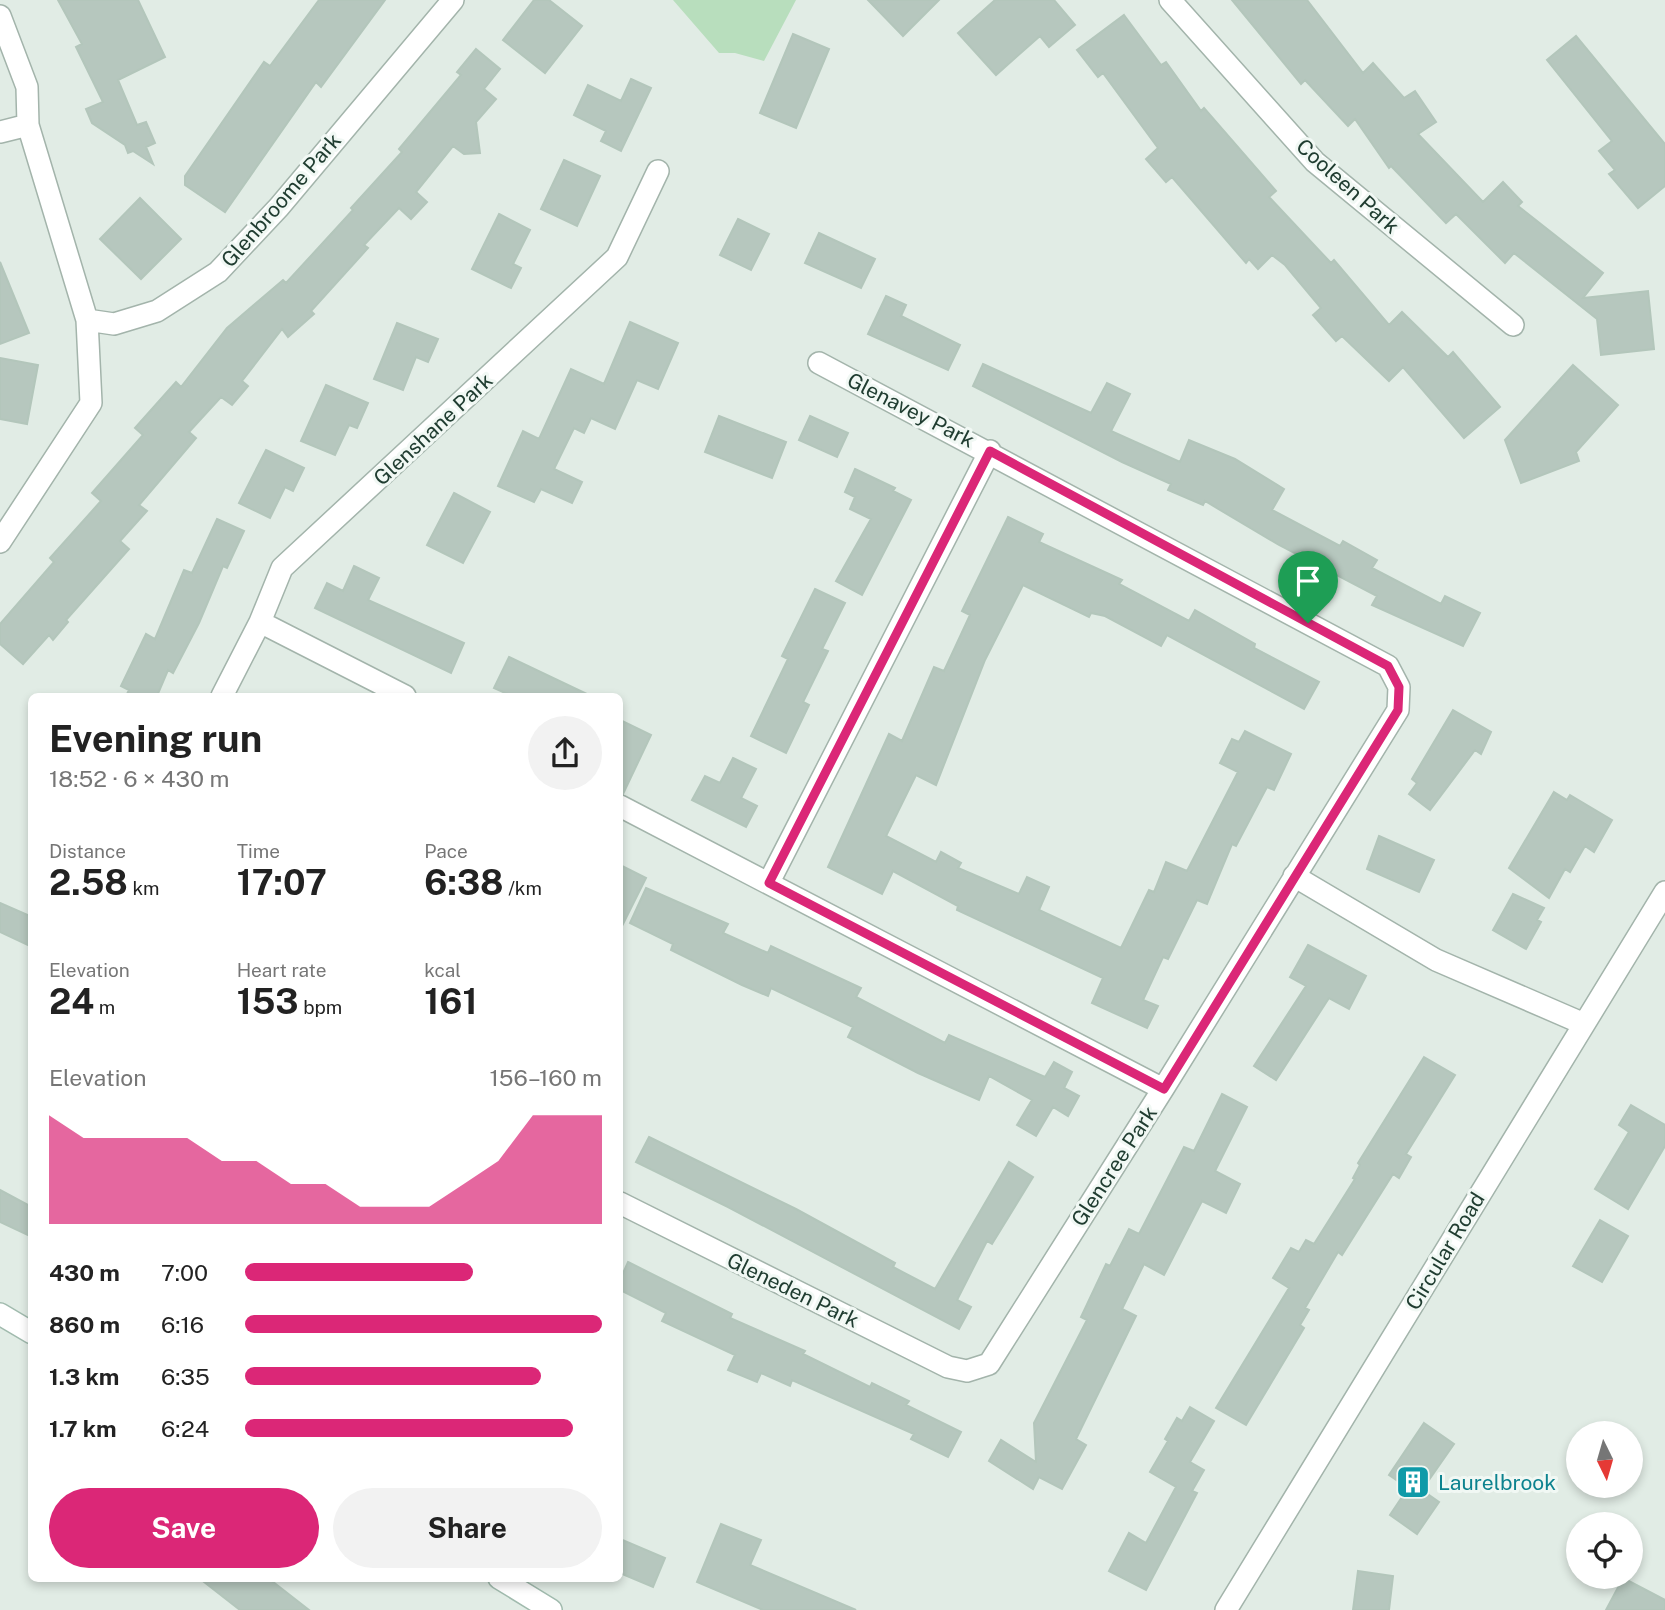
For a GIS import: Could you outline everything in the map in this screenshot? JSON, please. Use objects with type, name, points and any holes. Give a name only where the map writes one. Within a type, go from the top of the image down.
[{"type":"street","name":"Glenbroome Park","points":[[87,320],[114,324],[157,311],[218,272],[279,207],[453,0]]},
{"type":"street","name":"Cooleen Park","points":[[1170,0],[1315,162],[1513,325]]},
{"type":"street","points":[[0,16],[27,87],[28,125],[87,320],[91,403],[0,542]]},
{"type":"street","points":[[0,132],[28,125]]},
{"type":"street","name":"Glenshane Park","points":[[224,693],[260,622],[282,568],[617,257],[658,171]]},
{"type":"street","name":"Glenavey Park","points":[[819,363],[990,451],[1388,666],[1399,687]]},
{"type":"street","points":[[769,883],[990,451]]},
{"type":"street","points":[[260,622],[399,693]]},
{"type":"street","name":"Glencree Park","points":[[967,1371],[989,1364],[1164,1089],[1398,710],[1399,687]]},
{"type":"street","points":[[623,808],[1164,1089]]},
{"type":"street","points":[[1294,876],[1436,960],[1584,1024]]},
{"type":"street","name":"Circular Road","points":[[1226,1610],[1664,894]]},
{"type":"street","name":"Gleneden Park","points":[[623,1204],[948,1367],[967,1371]]},
{"type":"street","points":[[0,1314],[28,1331]]},
{"type":"street","points":[[506,1582],[551,1610]]},
{"type":"green space","points":[[673,0],[796,0],[764,61],[735,53],[719,53]]},
{"type":"building","points":[[58,0],[138,0],[165,57],[118,80],[137,125],[146,122],[155,143],[146,147],[153,164],[133,151],[128,153],[125,145],[92,123],[86,109],[103,102],[76,47],[82,44]]},
{"type":"building","points":[[319,0],[385,0],[321,87],[316,82],[225,212],[185,185],[185,176],[264,62],[270,66]]},
{"type":"building","points":[[534,0],[549,0],[582,26],[545,73],[503,40]]},
{"type":"building","points":[[868,0],[939,0],[903,36]]},
{"type":"building","points":[[995,0],[1054,0],[1075,25],[1049,47],[1040,36],[996,75],[958,33]]},
{"type":"building","points":[[1232,0],[1307,0],[1363,73],[1373,63],[1404,98],[1415,91],[1436,122],[1418,134],[1483,202],[1503,182],[1522,202],[1518,206],[1603,273],[1583,298],[1648,291],[1654,349],[1601,355],[1597,319],[1514,253],[1505,263],[1456,214],[1446,223],[1391,166],[1389,168],[1355,119],[1348,126],[1305,80],[1301,84]]},
{"type":"building","points":[[1124,15],[1161,65],[1166,62],[1201,111],[1204,108],[1276,191],[1269,197],[1331,263],[1334,260],[1389,325],[1402,312],[1448,357],[1453,352],[1500,407],[1464,438],[1403,367],[1389,381],[1342,336],[1336,341],[1313,315],[1321,308],[1285,265],[1272,255],[1258,269],[1249,259],[1246,263],[1172,177],[1166,182],[1146,159],[1158,148],[1103,73],[1098,77],[1077,50]]},
{"type":"building","points":[[793,34],[829,49],[796,128],[760,113]]},
{"type":"building","points":[[1576,36],[1665,144],[1665,186],[1638,208],[1609,174],[1615,170],[1599,151],[1612,141],[1547,60]]},
{"type":"building","points":[[476,49],[500,69],[484,89],[496,99],[476,122],[480,153],[464,154],[453,146],[416,192],[427,202],[411,219],[399,208],[364,245],[368,248],[311,311],[314,314],[288,337],[282,329],[242,381],[248,386],[232,405],[221,397],[189,432],[196,438],[139,505],[147,511],[120,541],[129,549],[66,620],[68,622],[53,640],[49,635],[23,664],[0,644],[0,624],[54,562],[50,558],[101,501],[92,493],[143,435],[135,428],[176,382],[181,387],[227,328],[283,280],[286,283],[353,210],[351,208],[402,152],[399,149],[461,75],[457,72]]},
{"type":"building","points":[[631,79],[651,88],[621,151],[601,141],[606,131],[574,115],[588,85],[621,101]]},
{"type":"building","points":[[564,160],[600,176],[577,226],[541,209]]},
{"type":"building","points":[[140,198],[181,239],[141,279],[100,239]]},
{"type":"building","points":[[499,214],[530,230],[513,264],[521,268],[511,288],[472,269]]},
{"type":"building","points":[[738,219],[769,234],[751,270],[720,255]]},
{"type":"building","points":[[819,233],[875,259],[861,288],[805,263]]},
{"type":"building","points":[[0,262],[29,333],[0,344]]},
{"type":"building","points":[[886,296],[906,305],[901,316],[960,345],[948,370],[868,334]]},
{"type":"building","points":[[630,322],[678,343],[658,389],[637,380],[615,429],[591,418],[584,433],[574,428],[554,469],[582,482],[572,503],[541,489],[534,502],[498,486],[523,431],[539,439],[571,369],[604,384]]},
{"type":"building","points":[[397,323],[438,339],[428,362],[416,357],[403,390],[374,379]]},
{"type":"building","points":[[0,358],[38,365],[27,424],[0,419]]},
{"type":"building","points":[[983,364],[1091,413],[1107,383],[1130,394],[1111,431],[1180,462],[1189,440],[1235,459],[1284,489],[1272,510],[1340,546],[1343,541],[1377,560],[1372,568],[1441,604],[1445,596],[1480,613],[1463,646],[1372,605],[1377,596],[1279,545],[1205,501],[1203,505],[1168,490],[1171,484],[973,386]]},
{"type":"building","points":[[1573,365],[1618,405],[1576,452],[1579,461],[1521,483],[1505,440]]},
{"type":"building","points":[[326,385],[368,403],[357,428],[349,425],[335,455],[301,441]]},
{"type":"building","points":[[719,416],[786,442],[772,478],[705,452]]},
{"type":"building","points":[[810,416],[848,433],[837,457],[799,440]]},
{"type":"building","points":[[266,450],[304,468],[293,491],[285,487],[270,518],[239,503]]},
{"type":"building","points":[[855,469],[895,488],[893,491],[911,500],[862,595],[836,581],[871,519],[850,509],[855,497],[845,492]]},
{"type":"building","points":[[454,493],[490,512],[463,563],[427,545]]},
{"type":"building","points":[[1008,517],[1043,534],[1039,542],[1122,580],[1119,584],[1189,621],[1195,610],[1255,644],[1254,648],[1319,682],[1304,709],[1167,635],[1161,646],[1105,616],[1091,613],[1089,617],[1023,585],[985,660],[936,785],[916,775],[886,836],[936,862],[941,852],[961,863],[958,868],[1019,894],[1027,877],[1049,887],[1039,910],[1121,948],[1149,890],[1154,892],[1166,862],[1187,871],[1238,772],[1220,763],[1232,739],[1239,742],[1245,731],[1291,754],[1274,790],[1267,787],[1236,846],[1232,844],[1207,904],[1197,900],[1168,959],[1163,957],[1143,1000],[1158,1006],[1147,1028],[1092,1003],[1103,978],[957,910],[958,906],[893,871],[882,894],[828,867],[889,734],[902,741],[934,667],[944,671],[970,615],[962,611]]},
{"type":"building","points":[[217,519],[244,531],[227,568],[223,566],[199,623],[173,673],[168,670],[158,693],[128,693],[129,690],[121,686],[146,634],[155,639],[184,570],[192,573]]},
{"type":"building","points":[[354,566],[379,578],[368,600],[464,643],[451,673],[315,608],[327,583],[343,591]]},
{"type":"building","points":[[815,589],[845,603],[822,649],[828,651],[803,702],[809,705],[786,753],[751,736],[788,659],[782,656]]},
{"type":"building","points":[[509,657],[585,693],[505,693],[494,688]]},
{"type":"building","points":[[1453,710],[1491,732],[1481,754],[1475,750],[1430,810],[1409,794],[1417,783],[1412,779]]},
{"type":"building","points":[[623,721],[651,735],[623,794]]},
{"type":"building","points":[[733,758],[756,769],[741,798],[757,806],[746,827],[692,800],[705,776],[720,783]]},
{"type":"building","points":[[1554,792],[1567,800],[1570,795],[1612,820],[1594,852],[1585,846],[1570,872],[1565,869],[1549,898],[1509,868]]},
{"type":"building","points":[[1379,836],[1434,860],[1419,892],[1367,869]]},
{"type":"building","points":[[623,866],[646,878],[623,924]]},
{"type":"building","points":[[646,888],[728,924],[723,933],[768,953],[771,946],[861,988],[856,997],[945,1043],[949,1035],[1045,1077],[1054,1062],[1072,1072],[1064,1088],[1079,1096],[1068,1116],[1053,1107],[1036,1136],[1017,1125],[1032,1100],[989,1076],[979,1100],[918,1073],[848,1037],[853,1027],[771,988],[768,996],[742,985],[671,950],[673,944],[630,923]]},
{"type":"building","points":[[1513,894],[1544,908],[1537,920],[1541,922],[1526,949],[1493,930]]},
{"type":"building","points":[[0,903],[28,915],[28,945],[0,932]]},
{"type":"building","points":[[1308,945],[1366,976],[1349,1009],[1329,998],[1276,1080],[1254,1066],[1306,986],[1290,977]]},
{"type":"building","points":[[1424,1057],[1455,1075],[1406,1154],[1411,1157],[1399,1178],[1393,1174],[1342,1255],[1338,1252],[1305,1308],[1309,1310],[1300,1325],[1304,1328],[1246,1425],[1216,1408],[1289,1288],[1273,1278],[1291,1248],[1299,1252],[1306,1240],[1314,1244],[1355,1179],[1353,1178],[1360,1165],[1358,1163]]},
{"type":"building","points":[[1222,1094],[1247,1107],[1215,1171],[1240,1184],[1226,1213],[1202,1201],[1164,1275],[1144,1264],[1122,1309],[1136,1316],[1076,1439],[1086,1445],[1062,1489],[1039,1477],[1033,1489],[989,1461],[1001,1440],[1036,1462],[1034,1423],[1087,1320],[1081,1317],[1106,1264],[1110,1266],[1129,1229],[1139,1234],[1184,1147],[1194,1151]]},
{"type":"building","points":[[1631,1105],[1665,1125],[1665,1146],[1628,1209],[1595,1189],[1629,1132],[1619,1125]]},
{"type":"building","points":[[649,1137],[796,1209],[895,1263],[893,1267],[935,1289],[1009,1162],[1033,1177],[992,1244],[987,1241],[957,1300],[971,1307],[959,1329],[728,1207],[636,1162]]},
{"type":"building","points":[[0,1190],[28,1205],[28,1235],[0,1222]]},
{"type":"building","points":[[1600,1220],[1628,1236],[1602,1282],[1573,1266]]},
{"type":"building","points":[[628,1262],[732,1314],[730,1318],[805,1351],[803,1354],[870,1387],[872,1383],[909,1401],[906,1405],[961,1432],[948,1457],[911,1439],[914,1434],[792,1380],[790,1386],[761,1373],[757,1382],[728,1370],[735,1355],[662,1321],[666,1313],[623,1292],[623,1273]]},
{"type":"building","points":[[1190,1407],[1214,1421],[1190,1462],[1204,1470],[1192,1491],[1197,1493],[1146,1590],[1109,1571],[1129,1533],[1146,1543],[1176,1487],[1150,1472],[1168,1441],[1165,1439],[1177,1418],[1182,1421]]},
{"type":"building","name":"Laurelbrook","points":[[1424,1423],[1454,1444],[1422,1490],[1439,1502],[1417,1534],[1390,1515],[1408,1488],[1389,1475]]},
{"type":"building","points":[[721,1524],[761,1540],[750,1565],[856,1610],[763,1610],[697,1582]]},
{"type":"building","points":[[623,1540],[665,1558],[653,1587],[623,1574]]},
{"type":"building","points":[[1358,1571],[1393,1576],[1389,1610],[1353,1610]]},
{"type":"building","points":[[204,1582],[273,1582],[309,1610],[240,1610]]},
{"type":"building","points":[[1643,1588],[1665,1600],[1665,1610],[1606,1610],[1617,1589]]},
{"type":"place","name":"Laurelbrook","points":[[1413,1482]]},
{"type":"route","points":[[990,451],[1308,623],[1388,666],[1399,687],[1398,710],[1164,1089],[769,883],[990,451]]}]
